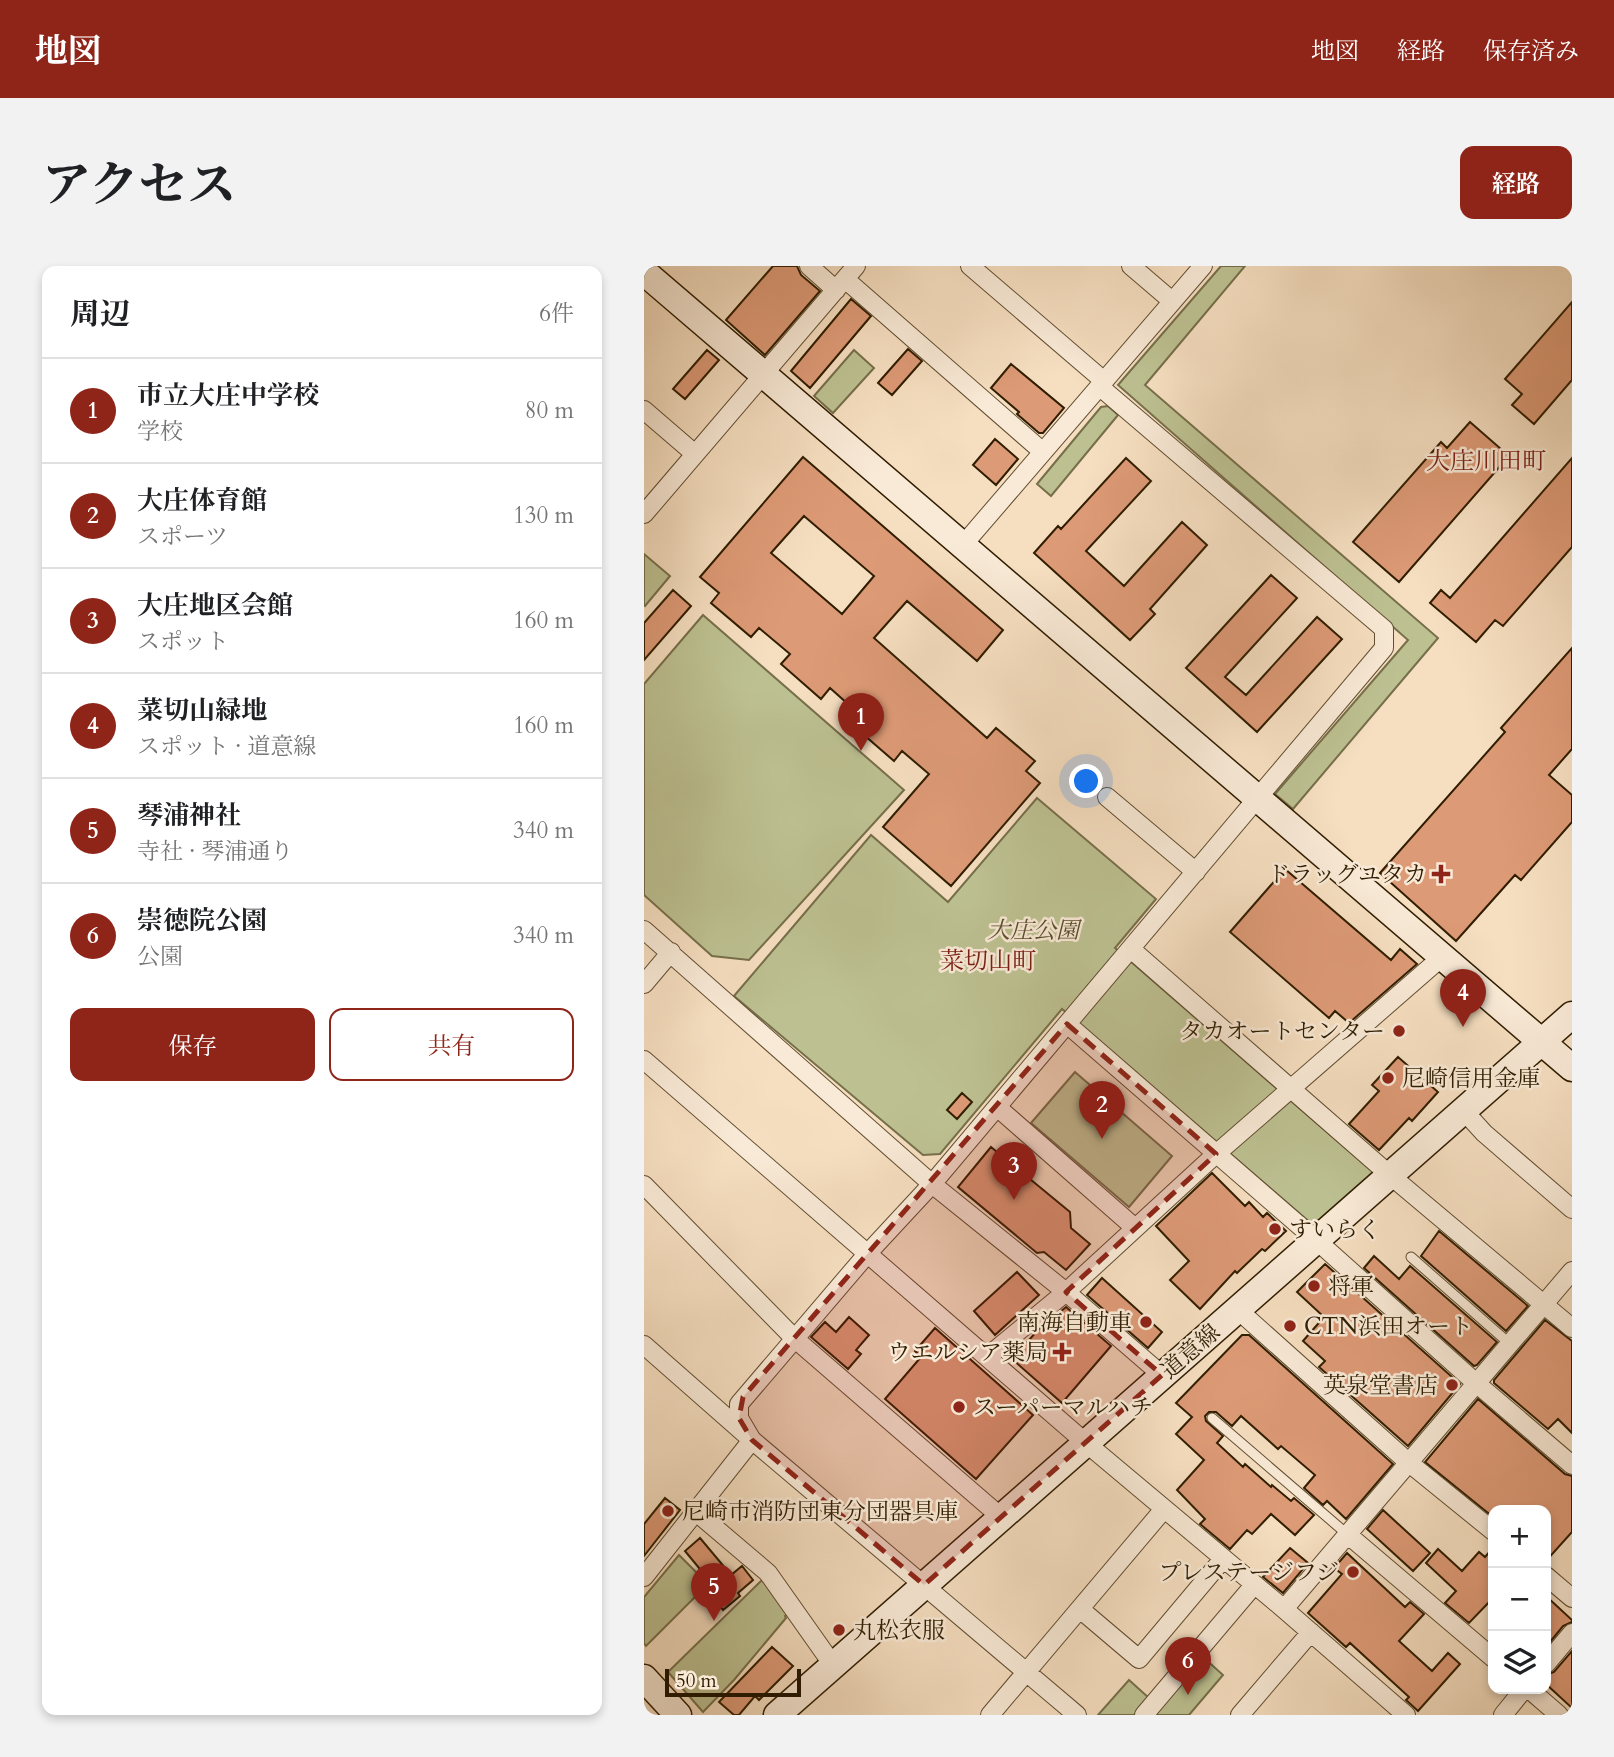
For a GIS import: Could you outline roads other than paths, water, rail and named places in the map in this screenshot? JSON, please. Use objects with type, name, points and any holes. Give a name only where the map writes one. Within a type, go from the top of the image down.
[{"type":"street","points":[[809,266],[846,278],[1043,452]]},
{"type":"street","points":[[752,1440],[739,1418],[739,1404],[867,1253],[932,1184],[1384,648],[1384,629],[971,266]]},
{"type":"street","points":[[1131,266],[1172,301]]},
{"type":"street","points":[[963,545],[1202,266]]},
{"type":"street","points":[[644,272],[1572,1068]]},
{"type":"street","points":[[644,513],[846,278]]},
{"type":"street","points":[[644,410],[695,454]]},
{"type":"street","points":[[1107,797],[1196,872]]},
{"type":"street","points":[[644,930],[932,1184],[1162,1375]]},
{"type":"street","points":[[1131,949],[1572,1328]]},
{"type":"street","points":[[644,984],[671,953]]},
{"type":"street","points":[[987,1357],[1066,1293],[1134,1227],[1442,957]]},
{"type":"street","name":"道意線","points":[[777,1715],[1572,1015]]},
{"type":"street","points":[[1067,1024],[1572,1465]]},
{"type":"street","points":[[644,1060],[1086,1443],[1406,1715]]},
{"type":"street","points":[[997,1107],[1134,1227]]},
{"type":"street","points":[[1464,1111],[1484,1133],[1572,1209]]},
{"type":"street","points":[[644,1185],[794,1338],[1002,1517]]},
{"type":"street","points":[[1284,1609],[1572,1271]]},
{"type":"street","points":[[1237,1309],[1408,1462],[1488,1527]]},
{"type":"street","points":[[644,1345],[1077,1715]]},
{"type":"street","points":[[644,1577],[752,1440]]},
{"type":"street","points":[[990,1715],[1164,1509]]},
{"type":"street","points":[[695,1511],[768,1573],[833,1665]]},
{"type":"street","points":[[1347,1534],[1488,1654]]},
{"type":"street","points":[[1080,1609],[1139,1659],[1223,1559]]},
{"type":"street","points":[[1551,1580],[1572,1598]]},
{"type":"street","points":[[1144,1715],[1254,1586]]},
{"type":"street","points":[[1240,1715],[1311,1632]]},
{"type":"street","points":[[1551,1658],[1572,1633]]},
{"type":"street","points":[[644,1678],[678,1715]]},
{"type":"street","points":[[1503,1715],[1522,1694]]},
{"type":"street","points":[[1533,1694],[1559,1715]]},
{"type":"lane","points":[[1411,1257],[1510,1344]]},
{"type":"lane","points":[[1212,1418],[1347,1534]]},
{"type":"place","name":"市立大庄中学校","points":[[861,751]]},
{"type":"place","name":"ドラッグユタカ","points":[[1441,874]]},
{"type":"place","name":"菜切山緑地","points":[[1463,1027]]},
{"type":"place","name":"タカオートセンター","points":[[1399,1031]]},
{"type":"place","name":"尼崎信用金庫","points":[[1388,1078]]},
{"type":"place","name":"大庄体育館","points":[[1102,1139]]},
{"type":"place","name":"大庄地区会館","points":[[1014,1200]]},
{"type":"place","name":"すいらく","points":[[1275,1229]]},
{"type":"place","name":"将軍","points":[[1314,1286]]},
{"type":"place","name":"南海自動車","points":[[1146,1322]]},
{"type":"place","name":"CTN浜田オート","points":[[1290,1326]]},
{"type":"place","name":"ウエルシア薬局","points":[[1062,1352]]},
{"type":"place","name":"英泉堂書店","points":[[1452,1385]]},
{"type":"place","name":"スーパーマルハチ","points":[[959,1407]]},
{"type":"place","name":"尼崎市消防団東分団器具庫","points":[[668,1511]]},
{"type":"place","name":"プレステージフジ","points":[[1353,1572]]},
{"type":"place","name":"琴浦神社","points":[[714,1621]]},
{"type":"place","name":"丸松衣服","points":[[839,1630]]},
{"type":"place","name":"崇徳院公園","points":[[1188,1695]]},
{"type":"district","name":"大庄川田町","points":[[1486,461]]},
{"type":"district","name":"菜切山町","points":[[988,961]]},
{"type":"park label","name":"大庄公園","points":[[1033,930]]}]
